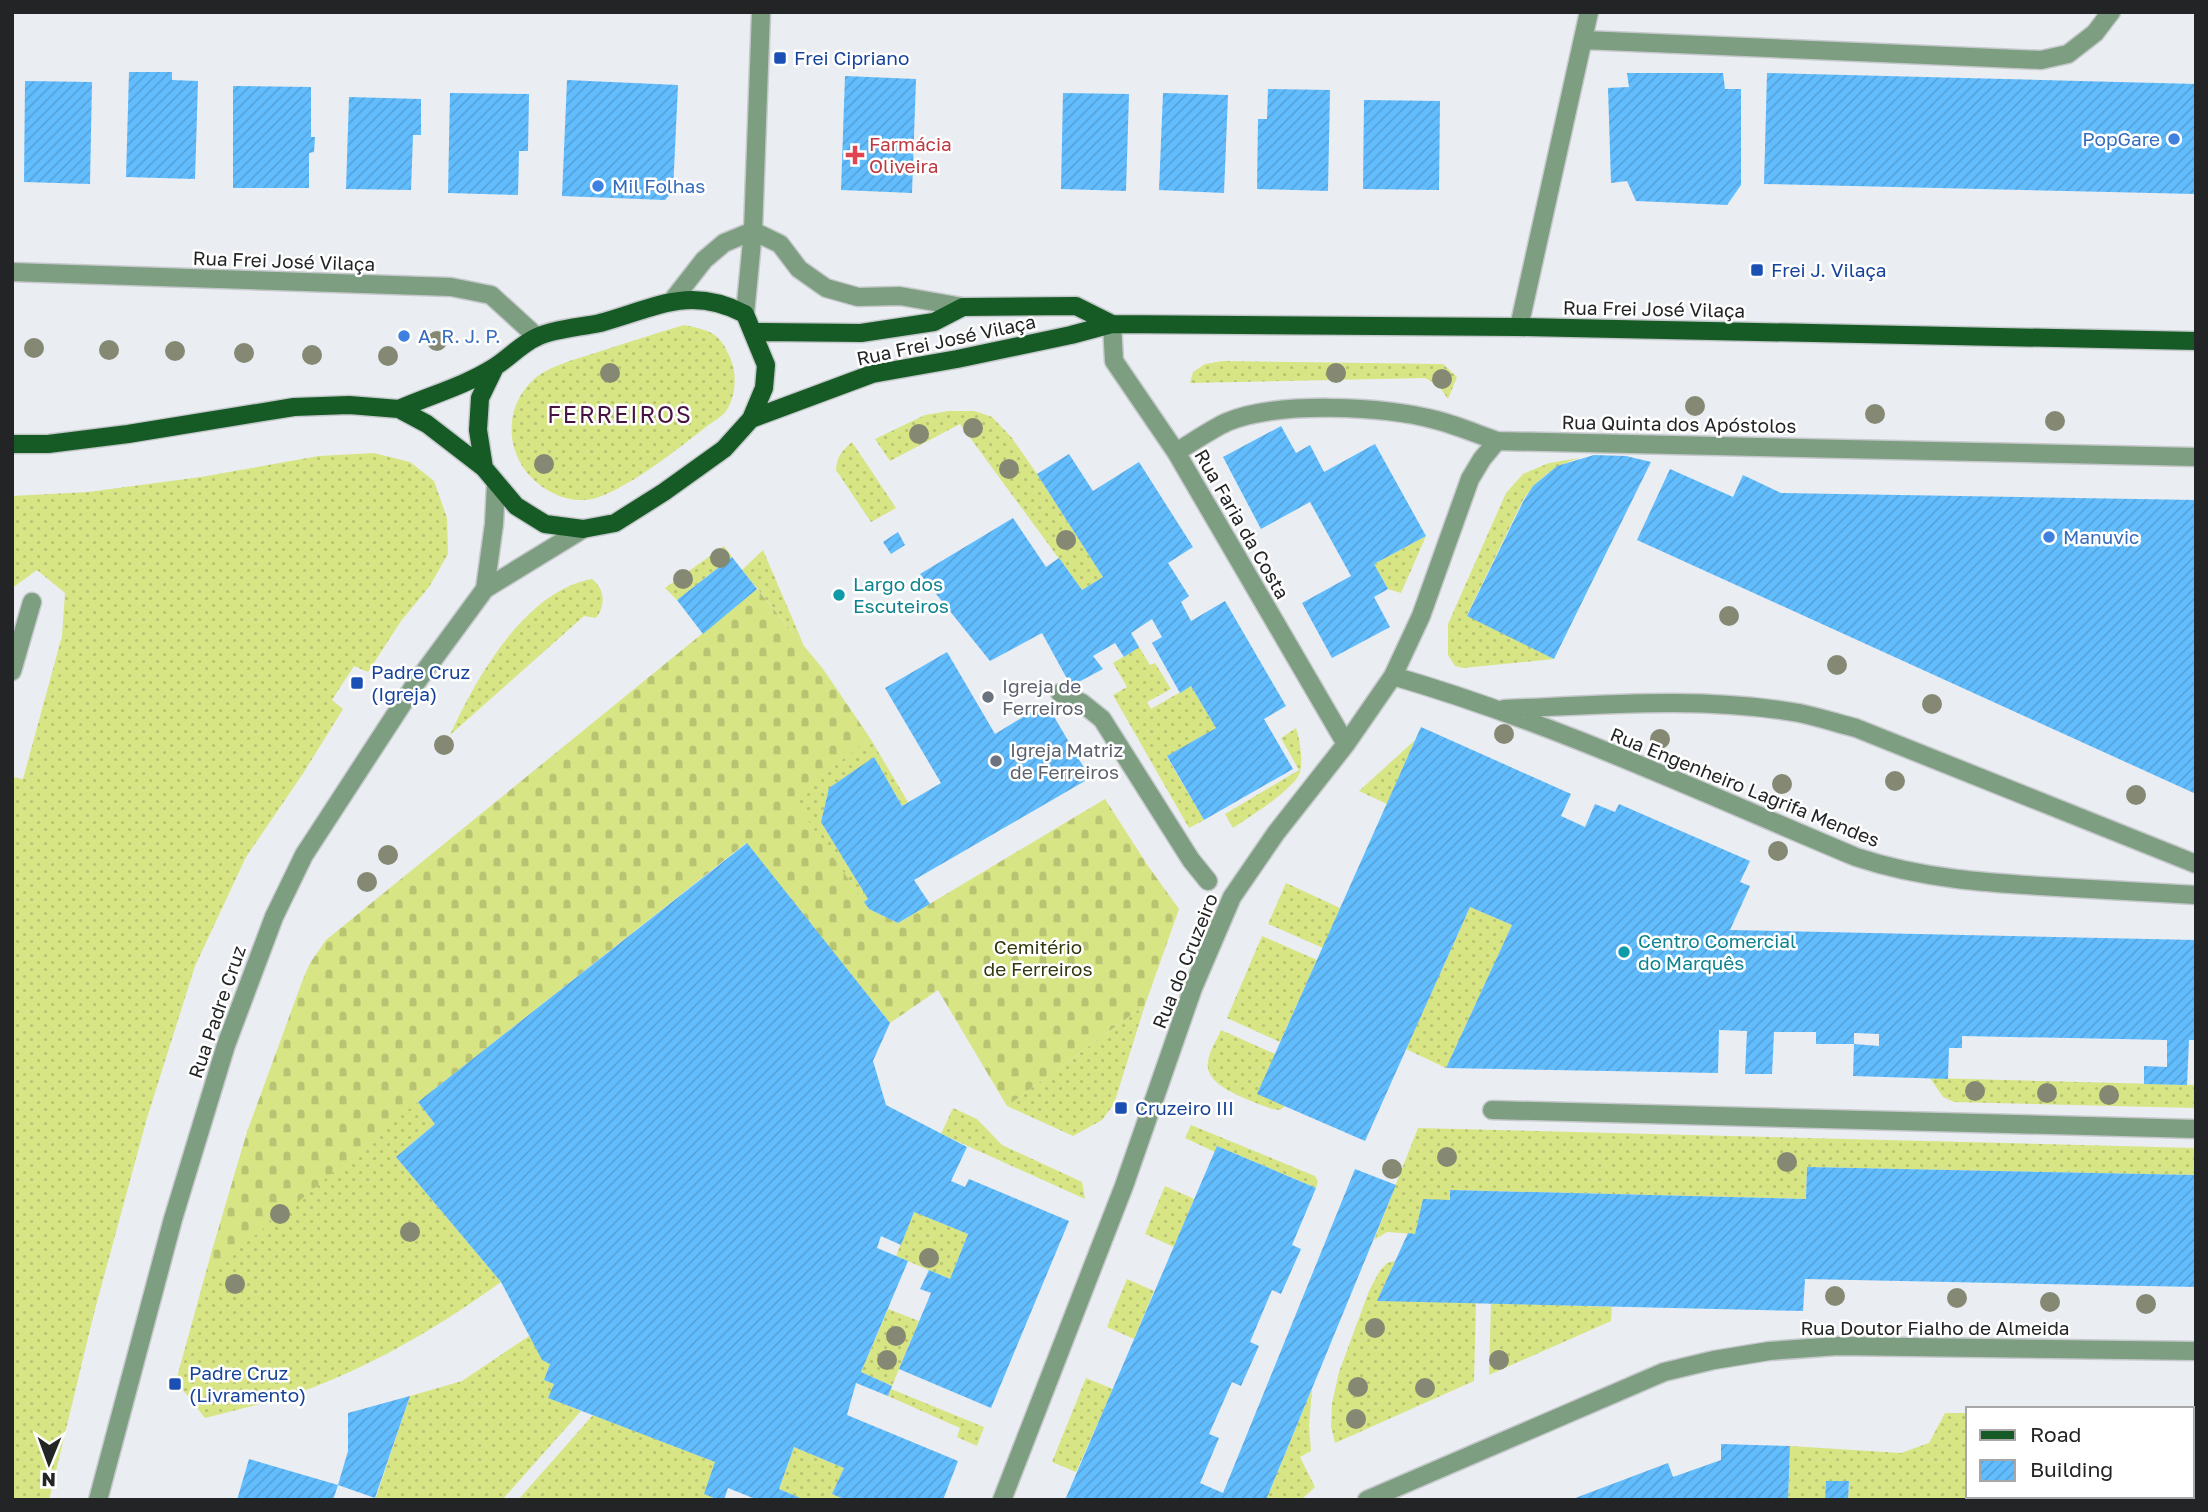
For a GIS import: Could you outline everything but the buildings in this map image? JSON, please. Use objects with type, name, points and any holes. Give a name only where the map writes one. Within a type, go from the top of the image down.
[{"type":"main road","name":"Rua Frei José Vilaça","points":[[12,444],[128,434],[294,407],[349,405],[400,409],[427,424],[484,468],[516,506],[545,524],[583,529],[615,523],[724,449],[751,419],[764,388],[766,365],[745,314],[726,304],[702,299],[672,301],[537,337],[495,367],[466,383],[400,409]]},
{"type":"main road","name":"Rua Frei José Vilaça","points":[[753,332],[860,333],[934,322],[963,307],[1076,306],[1112,324]]},
{"type":"main road","name":"Rua Frei José Vilaça","points":[[751,419],[872,373],[970,356],[1112,324],[1519,327],[2196,341]]},
{"type":"main road","name":"Rua Frei José Vilaça","points":[[484,468],[478,430],[480,398],[495,367]]},
{"type":"street","points":[[745,314],[753,231],[761,12]]},
{"type":"street","points":[[1519,327],[1589,12]]},
{"type":"street","points":[[1584,40],[2041,60],[2068,54],[2095,33],[2111,12]]},
{"type":"street","points":[[672,301],[704,260],[724,243],[753,231],[780,244],[799,269],[826,288],[858,297],[900,296],[963,307]]},
{"type":"street","name":"Rua Frei José Vilaça","points":[[12,272],[451,287],[491,295],[537,337]]},
{"type":"street","name":"Rua Faria da Costa","points":[[1112,324],[1114,361],[1176,452],[1346,744]]},
{"type":"street","name":"Rua Quinta dos Apóstolos","points":[[1176,452],[1227,422],[1253,414],[1300,409],[1378,409],[1436,420],[1497,441],[2196,457]]},
{"type":"street","name":"Rua do Cruzeiro","points":[[1002,1500],[1124,1186],[1194,988],[1232,897],[1276,833],[1346,744],[1392,676],[1421,617],[1470,479],[1497,441]]},
{"type":"street","name":"Rua Padre Cruz","points":[[485,589],[494,524],[496,484]]},
{"type":"street","name":"Rua Padre Cruz","points":[[98,1500],[173,1219],[214,1082],[274,917],[304,855],[416,682],[485,589],[583,529]]},
{"type":"street","points":[[12,671],[32,602]]},
{"type":"street","name":"Rua Engenheiro Lagrifa Mendes","points":[[1392,676],[1443,691],[1583,742],[1856,857],[1910,873],[1973,882],[2196,895]]},
{"type":"street","points":[[1060,693],[1083,703],[1102,719],[1191,860],[1208,881]]},
{"type":"street","name":"Rua Engenheiro Lagrifa Mendes","points":[[1494,710],[1632,703],[1740,706],[1800,713],[1856,728],[2196,864]]},
{"type":"street","points":[[1492,1110],[2196,1129]]},
{"type":"street","name":"Rua Doutor Fialho de Almeida","points":[[1367,1500],[1664,1372],[1714,1360],[1769,1351],[1838,1346],[2196,1351]]},
{"type":"green space","points":[[684,325],[714,334],[727,351],[735,379],[732,399],[724,413],[654,466],[599,497],[580,500],[561,497],[535,481],[516,454],[512,439],[515,407],[534,379],[562,364]]},
{"type":"green space","points":[[1223,361],[1443,364],[1457,377],[1448,399],[1438,385],[1425,378],[1190,383],[1193,372],[1205,364]]},
{"type":"green space","points":[[975,411],[992,417],[1012,438],[1103,577],[1082,590],[960,424],[890,461],[875,439],[925,415]]},
{"type":"green space","points":[[852,442],[896,508],[871,522],[836,470],[841,454]]},
{"type":"green space","points":[[374,453],[410,462],[434,481],[447,518],[448,554],[429,587],[401,621],[368,672],[354,666],[332,700],[343,709],[246,857],[195,966],[147,1118],[94,1313],[49,1500],[12,1500],[12,777],[23,779],[62,636],[65,593],[37,570],[12,588],[12,496],[88,492],[201,477],[319,456]]},
{"type":"green space","points":[[1579,458],[1547,474],[1523,500],[1467,615],[1554,659],[1463,668],[1455,666],[1448,655],[1448,624],[1506,493],[1523,474],[1549,463]]},
{"type":"green space","points":[[1426,536],[1401,593],[1388,589],[1374,564]]},
{"type":"green space","points":[[724,546],[732,557],[677,600],[665,588]]},
{"type":"green space","points":[[763,550],[804,646],[742,570]]},
{"type":"green space","points":[[592,579],[600,587],[603,597],[596,618],[584,616],[450,735],[489,664],[524,619],[545,600],[568,587]]},
{"type":"green space","name":"Cemitério de Ferreiros","points":[[757,589],[823,669],[870,738],[793,799],[869,909],[898,923],[1105,799],[1179,909],[1145,1005],[1007,1106],[938,990],[890,1023],[746,843],[408,1110],[292,1207],[284,1204],[274,1207],[269,1216],[270,1223],[219,1266],[212,1268],[209,1261],[248,1129],[303,979],[326,940]]},
{"type":"green space","points":[[1139,647],[1150,665],[1155,663],[1171,689],[1147,702],[1151,709],[1191,686],[1216,728],[1167,757],[1204,820],[1189,828],[1113,695],[1127,687],[1113,663]]},
{"type":"green space","points":[[1296,728],[1301,762],[1300,772],[1296,779],[1271,802],[1233,828],[1225,814],[1299,770],[1281,738]]},
{"type":"green space","points":[[870,738],[908,802],[902,806],[874,758],[829,788],[821,822],[868,899],[864,902],[792,799]]},
{"type":"green space","points":[[1415,740],[1387,804],[1359,791]]},
{"type":"green space","points":[[1286,883],[1340,908],[1323,948],[1268,924]]},
{"type":"green space","points":[[1470,907],[1512,925],[1446,1068],[1406,1049]]},
{"type":"green space","points":[[1262,936],[1317,960],[1280,1042],[1227,1018]]},
{"type":"green space","points":[[1145,1005],[1114,1104],[1102,1120],[1073,1136],[1007,1106]]},
{"type":"green space","points":[[1221,1030],[1275,1054],[1285,1106],[1280,1110],[1231,1092],[1213,1079],[1208,1062]]},
{"type":"green space","points":[[1930,1078],[2196,1085],[2196,1108],[1954,1102],[1943,1097]]},
{"type":"green space","points":[[418,1102],[435,1124],[396,1157],[501,1282],[434,1327],[363,1366],[301,1392],[205,1418],[176,1381],[248,1129],[408,1109]]},
{"type":"green space","points":[[953,1108],[977,1119],[1002,1145],[1082,1182],[1085,1199],[941,1134]]},
{"type":"green space","points":[[1191,1125],[1315,1176],[1318,1181],[1316,1188],[1217,1146],[1215,1152],[1185,1138]]},
{"type":"green space","points":[[1418,1128],[2196,1148],[2196,1175],[1807,1167],[1806,1199],[1451,1190],[1450,1200],[1423,1200],[1415,1234],[1387,1232],[1374,1240]]},
{"type":"green space","points":[[1165,1186],[1194,1199],[1174,1247],[1145,1234]]},
{"type":"green space","points":[[914,1212],[968,1234],[950,1279],[896,1256]]},
{"type":"green space","points":[[1395,1261],[1378,1300],[1476,1303],[1474,1381],[1335,1443],[1331,1426],[1332,1403],[1339,1372],[1369,1291],[1379,1272],[1387,1263]]},
{"type":"green space","points":[[1127,1279],[1154,1291],[1134,1339],[1107,1327]]},
{"type":"green space","points":[[1491,1303],[1612,1307],[1611,1321],[1489,1375]]},
{"type":"green space","points":[[888,1309],[919,1321],[892,1386],[861,1372]]},
{"type":"green space","points":[[529,1336],[550,1364],[544,1380],[554,1384],[549,1398],[581,1411],[502,1500],[375,1500],[410,1396],[462,1381]]},
{"type":"green space","points":[[1086,1378],[1113,1389],[1076,1472],[1052,1462]]},
{"type":"green space","points":[[891,1389],[984,1427],[977,1446],[957,1437],[960,1428],[888,1396]]},
{"type":"green space","points":[[1312,1389],[1309,1426],[1311,1451],[1300,1457],[1315,1487],[1301,1500],[1266,1500]]},
{"type":"green space","points":[[1945,1413],[1966,1413],[1966,1498],[2133,1500],[1848,1500],[1849,1481],[1826,1481],[1825,1500],[1788,1500],[1790,1446],[1901,1453],[1929,1443]]},
{"type":"green space","points":[[593,1415],[715,1462],[719,1500],[518,1500]]},
{"type":"green space","points":[[794,1447],[844,1468],[832,1494],[846,1500],[805,1500],[779,1489]]},
{"type":"place","name":"Frei Cipriano","points":[[780,58]]},
{"type":"place","name":"PopGare","points":[[2174,139]]},
{"type":"place","name":"Farmácia Oliveira","points":[[855,155]]},
{"type":"place","name":"Mil Folhas","points":[[598,186]]},
{"type":"place","name":"Frei J. Vilaça","points":[[1757,270]]},
{"type":"place","name":"A. R. J. P.","points":[[404,336]]},
{"type":"place","name":"Manuvic","points":[[2049,537]]},
{"type":"place","name":"Largo dos Escuteiros","points":[[839,595]]},
{"type":"place","name":"Padre Cruz (Igreja)","points":[[357,683]]},
{"type":"place","name":"Igreja de Ferreiros","points":[[988,697]]},
{"type":"place","name":"Igreja Matriz de Ferreiros","points":[[996,761]]},
{"type":"place","name":"Centro Comercial do Marquês","points":[[1624,952]]},
{"type":"place","name":"Cruzeiro III","points":[[1121,1108]]},
{"type":"place","name":"Padre Cruz (Livramento)","points":[[175,1384]]},
{"type":"district","name":"FERREIROS","points":[[620,415]]}]
